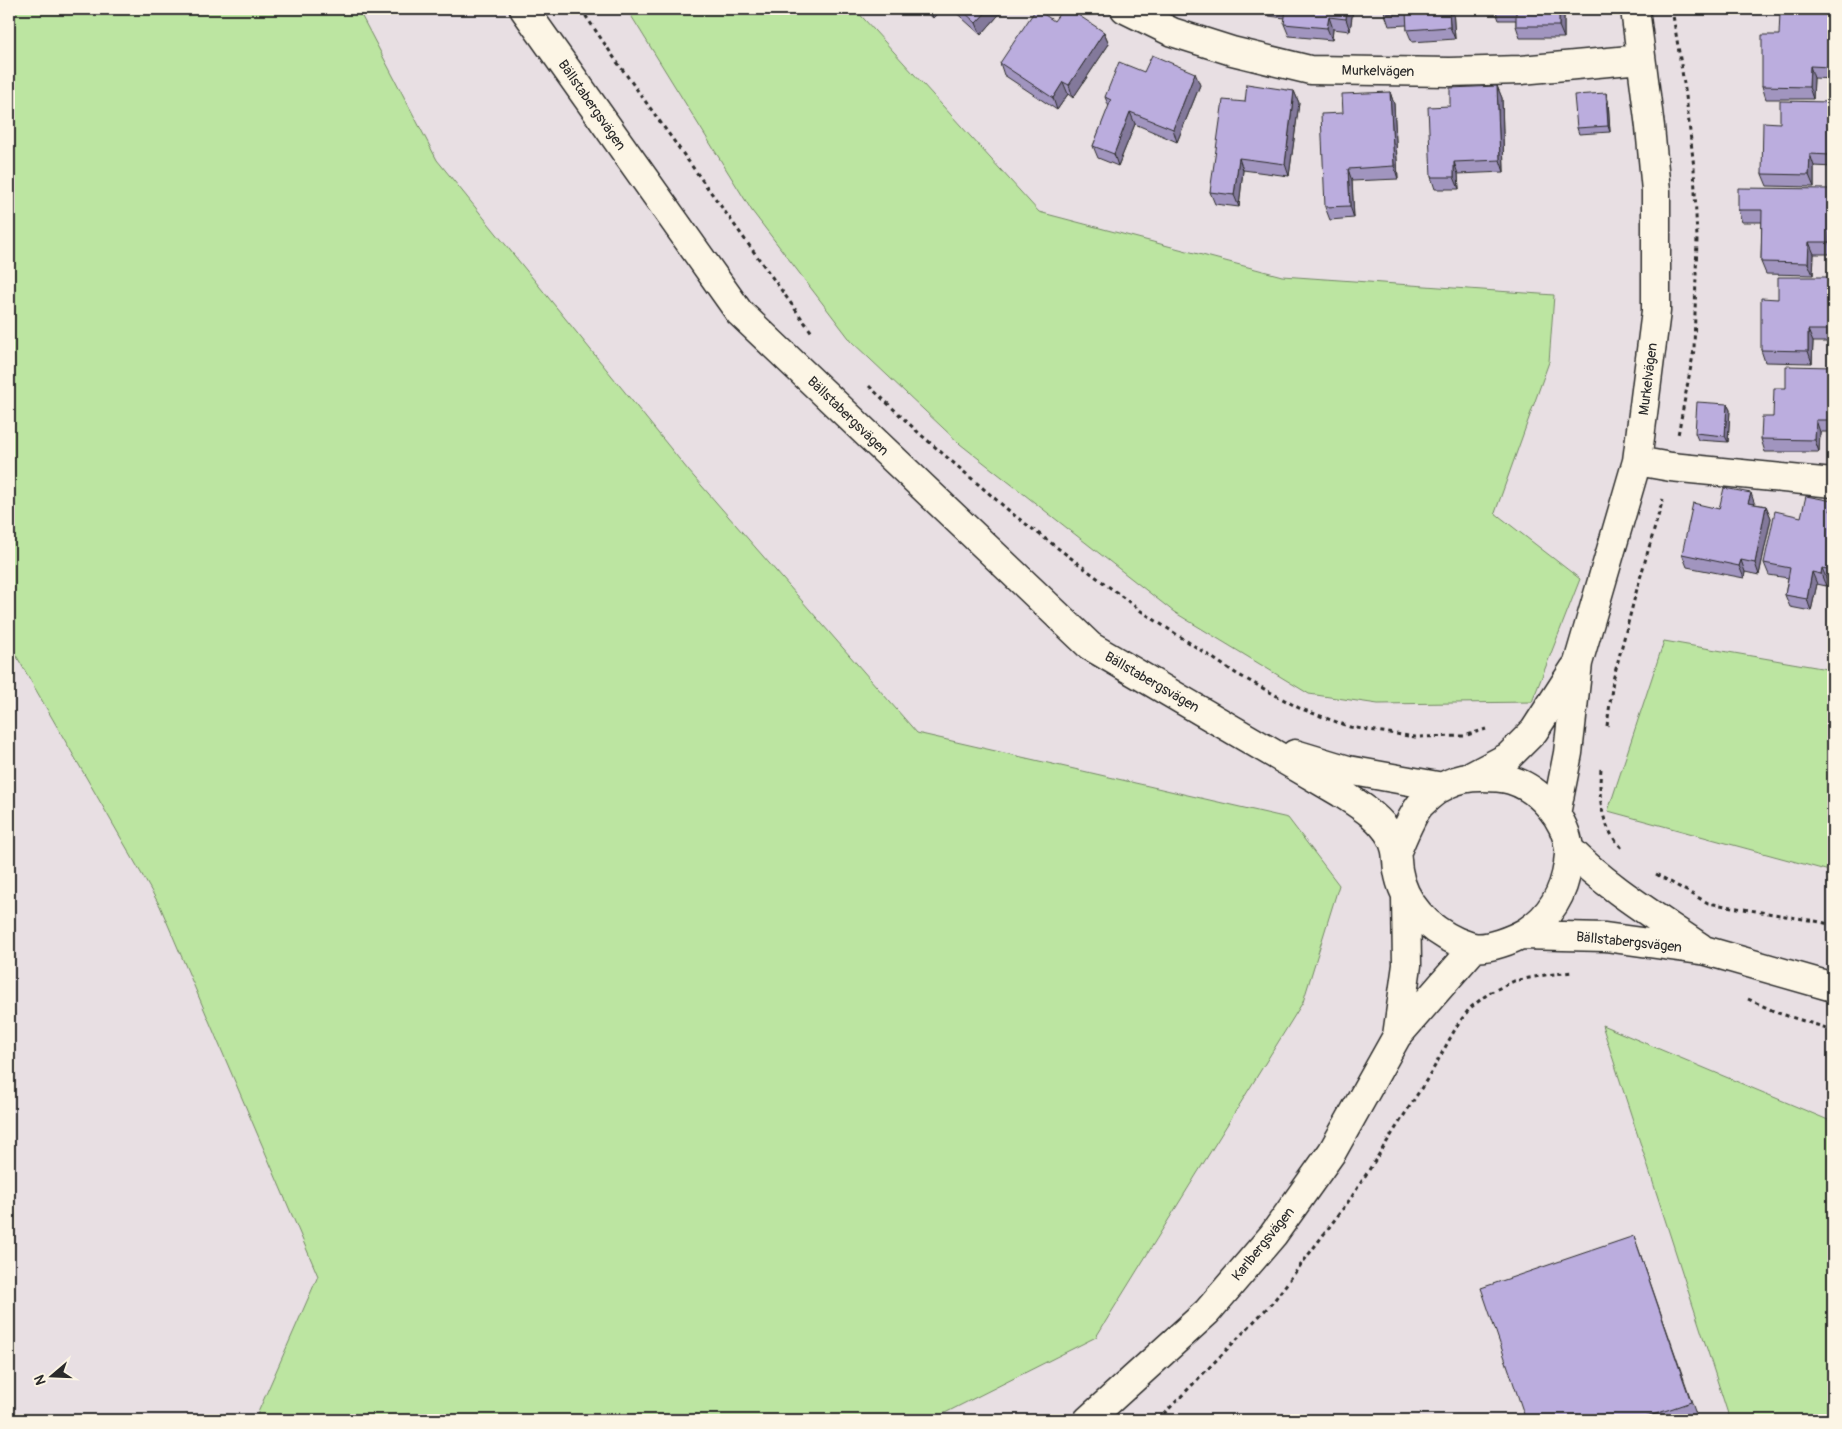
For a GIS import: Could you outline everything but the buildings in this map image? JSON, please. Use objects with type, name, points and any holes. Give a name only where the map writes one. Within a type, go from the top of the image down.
[{"type":"street","name":"Bällstabergsvägen","points":[[524,9],[739,312],[1090,646],[1341,793],[1371,813],[1390,835],[1397,851],[1398,869],[1406,897],[1424,920],[1449,937],[1474,948],[1506,941],[1521,935],[1546,916],[1562,892],[1569,849]]},
{"type":"street","name":"Murkelvägen","points":[[1125,9],[1172,32],[1232,51],[1310,70],[1450,72],[1521,70],[1641,59]]},
{"type":"street","name":"Murkelvägen","points":[[1556,814],[1568,754],[1578,663],[1637,460],[1656,310],[1656,191],[1635,9]]},
{"type":"street","points":[[1637,460],[1671,467],[1833,483]]},
{"type":"street","name":"Murkelvägen","points":[[1470,777],[1508,757],[1534,731],[1578,663]]},
{"type":"street","name":"Bällstabergsvägen","points":[[1253,741],[1348,770],[1443,786]]},
{"type":"street","name":"Bällstabergsvägen","points":[[1397,851],[1420,805],[1443,786],[1458,779],[1470,777],[1495,777],[1512,780],[1540,796],[1556,814],[1569,849],[1582,862],[1619,893],[1707,951]]},
{"type":"street","name":"Karlbergsvägen","points":[[1397,1036],[1407,964],[1406,897]]},
{"type":"street","name":"Bällstabergsvägen","points":[[1521,935],[1605,937],[1707,951],[1833,987]]},
{"type":"street","name":"Karlbergsvägen","points":[[1088,1420],[1207,1312],[1273,1235],[1332,1152],[1397,1036],[1474,948]]},
{"type":"path","points":[[582,9],[623,70],[814,336]]},
{"type":"path","points":[[864,381],[920,434],[1014,516],[1141,611],[1237,674],[1299,708],[1350,727],[1415,737],[1464,736],[1489,728]]},
{"type":"path","points":[[1654,874],[1708,903],[1833,925]]},
{"type":"path","points":[[1158,1420],[1273,1302],[1351,1198],[1431,1073],[1458,1024],[1470,1008],[1489,994],[1514,981],[1581,971]]},
{"type":"green space","points":[[9,9],[358,9],[437,160],[688,470],[917,733],[1288,818],[1339,885],[1303,1002],[1096,1337],[931,1420],[251,1420],[256,1417],[318,1276],[160,906],[9,643]]},
{"type":"green space","points":[[627,9],[855,9],[1039,212],[1282,276],[1554,295],[1549,362],[1495,513],[1580,579],[1532,702],[1378,704],[1309,694],[1174,612],[960,444],[852,342],[752,211]]},
{"type":"green space","points":[[1664,641],[1833,670],[1833,872],[1608,811]]},
{"type":"green space","points":[[1602,1025],[1833,1122],[1833,1420],[1730,1420]]}]
